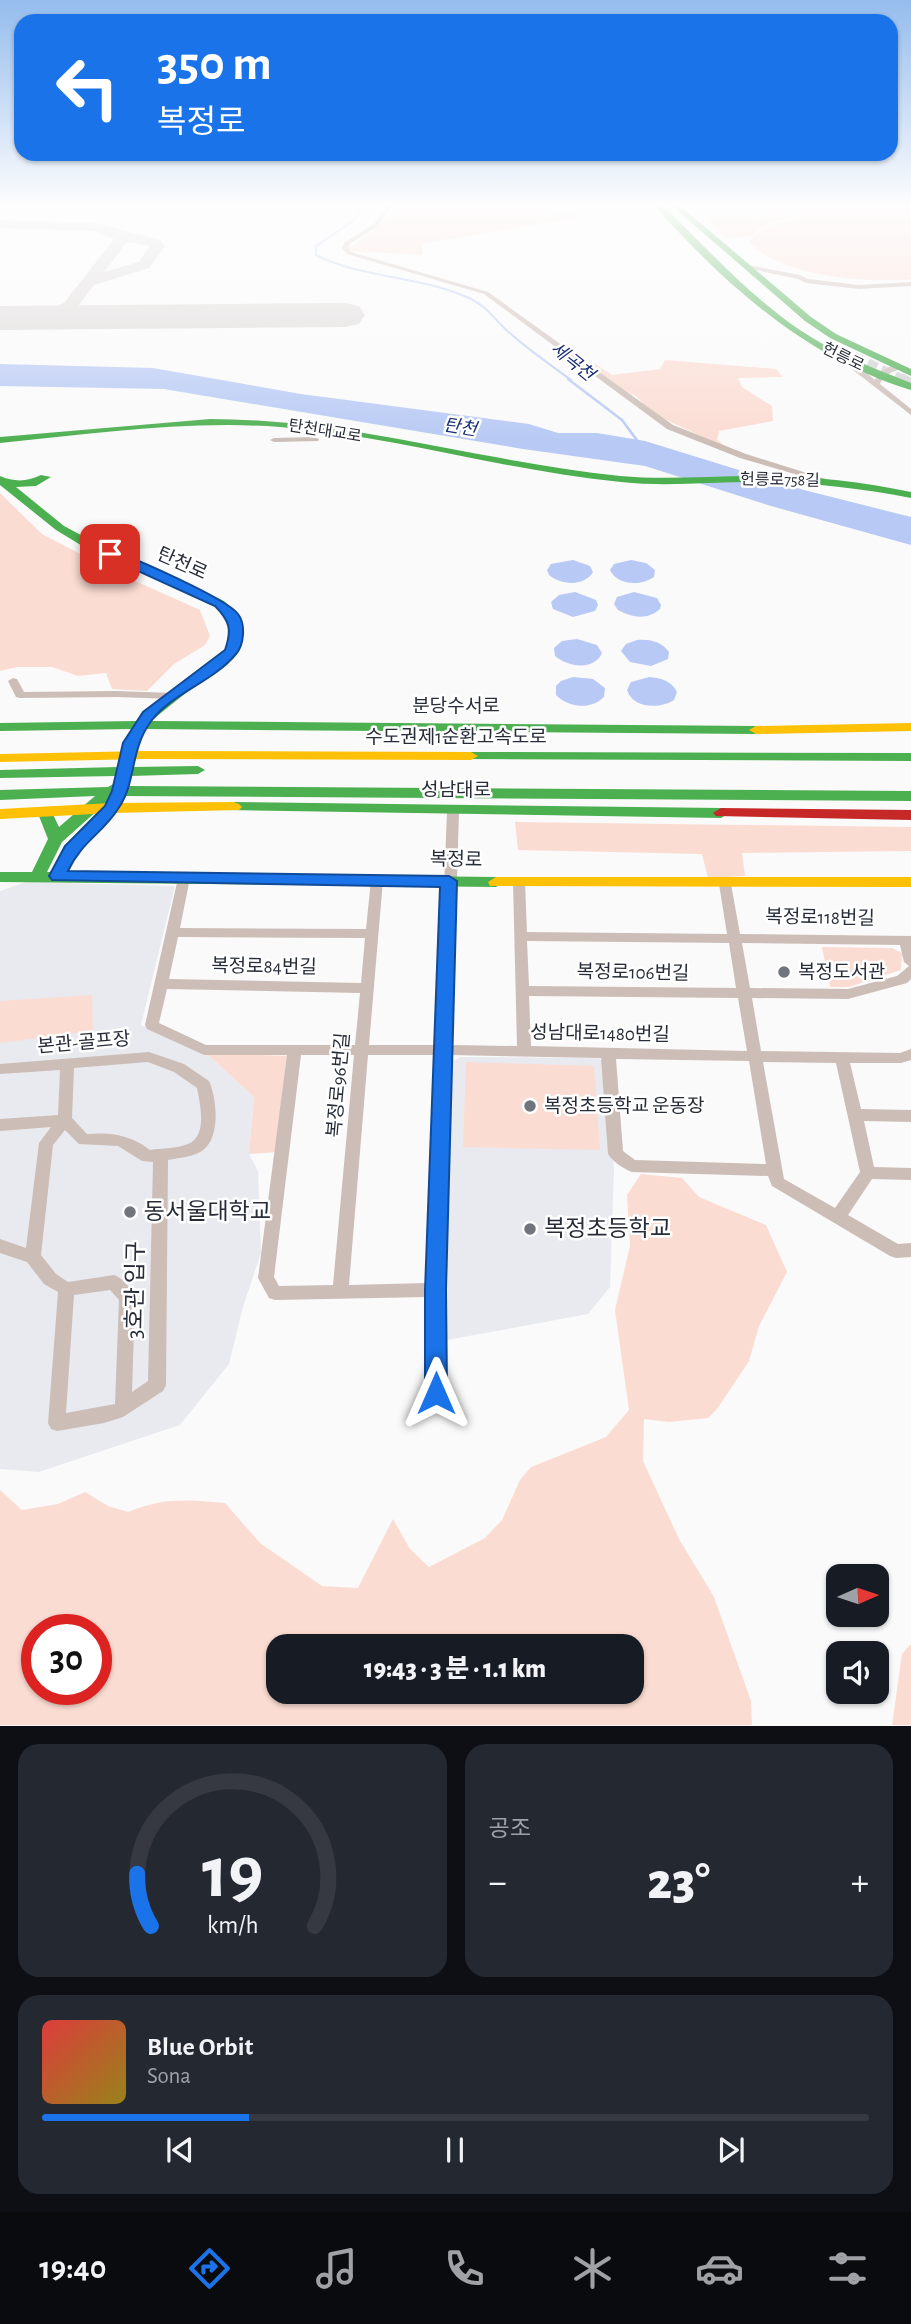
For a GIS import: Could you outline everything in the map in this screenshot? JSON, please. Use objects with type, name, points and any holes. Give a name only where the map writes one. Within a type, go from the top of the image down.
[{"type":"main road","points":[[759,285],[837,351],[875,364],[880,363],[880,372]]},
{"type":"main road","name":"헌릉로","points":[[768,285],[808,319],[880,372],[911,387]]},
{"type":"main road","name":"헌릉로","points":[[880,372],[904,370]]},
{"type":"main road","name":"탄천대교로","points":[[0,440],[215,422],[257,422],[316,428],[556,471],[647,480]]},
{"type":"main road","points":[[4,481],[32,484],[45,477]]},
{"type":"main road","name":"헌릉로758길","points":[[647,480],[789,479],[867,486],[911,495]]},
{"type":"main road","name":"탄천로","points":[[4,481],[60,528],[88,544],[220,604],[234,617],[237,634],[231,651],[148,715],[131,743],[112,808],[70,850],[57,876]]},
{"type":"main road","name":"분당수서로","points":[[0,727],[201,725],[743,730],[911,727]]},
{"type":"main road","name":"분당수서로","points":[[0,738],[911,738]]},
{"type":"main road","name":"수도권제1순환고속도로","points":[[0,758],[107,763],[911,757]]},
{"type":"main road","name":"수도권제1순환고속도로","points":[[144,762],[911,772]]},
{"type":"main road","name":"수도권제1순환고속도로","points":[[0,774],[107,763]]},
{"type":"main road","points":[[37,877],[56,839],[87,809],[116,789]]},
{"type":"main road","name":"성남대로","points":[[0,795],[116,789],[911,796]]},
{"type":"main road","name":"성남대로","points":[[0,814],[112,808],[911,815]]},
{"type":"main road","points":[[45,811],[56,839]]},
{"type":"main road","name":"복정로","points":[[0,877],[725,884],[911,882]]},
{"type":"street","points":[[457,285],[486,293],[670,427],[743,456],[825,480]]},
{"type":"street","points":[[838,285],[895,285]]},
{"type":"street","points":[[880,372],[911,413]]},
{"type":"street","points":[[274,440],[315,439]]},
{"type":"street","points":[[13,681],[20,695],[173,696]]},
{"type":"street","points":[[436,1393],[436,1290],[443,1050],[453,811]]},
{"type":"street","points":[[184,878],[152,1024],[204,1050],[443,1050]]},
{"type":"street","name":"복정로96번길","points":[[340,1292],[377,880]]},
{"type":"street","points":[[519,882],[524,1052]]},
{"type":"street","points":[[725,884],[777,1182],[896,1251],[911,1250]]},
{"type":"street","name":"복정로84번길","points":[[171,932],[371,934]]},
{"type":"street","name":"복정로106번길","points":[[520,936],[734,938]]},
{"type":"street","name":"복정로118번길","points":[[734,938],[908,941],[911,962]]},
{"type":"street","points":[[745,993],[848,994],[902,980],[911,970]]},
{"type":"street","name":"복정로84번길","points":[[161,984],[366,988]]},
{"type":"street","name":"복정로106번길","points":[[521,991],[745,993]]},
{"type":"street","name":"성남대로1480번길","points":[[443,1050],[756,1056]]},
{"type":"street","points":[[295,1051],[266,1278],[275,1293],[436,1290]]},
{"type":"street","points":[[608,1053],[616,1154],[632,1166],[775,1170]]},
{"type":"street","points":[[756,1056],[901,1058],[911,1054]]},
{"type":"street","name":"본관-골프장","points":[[0,1069],[149,1057],[179,1068],[204,1085],[208,1105],[205,1137],[196,1147],[161,1154]]},
{"type":"street","points":[[837,1218],[868,1173],[842,1058]]},
{"type":"street","points":[[33,1257],[46,1143],[65,1120],[67,1065]]},
{"type":"street","points":[[855,1115],[911,1116]]},
{"type":"street","points":[[0,1125],[65,1120]]},
{"type":"street","points":[[65,1120],[84,1140],[111,1138],[131,1143],[147,1157],[161,1154]]},
{"type":"street","name":"3호관 입구","points":[[123,1409],[158,1385],[161,1154]]},
{"type":"street","points":[[868,1173],[911,1174]]},
{"type":"street","points":[[0,1247],[33,1257],[50,1279],[66,1289],[114,1282],[127,1297],[123,1409],[57,1423],[66,1289]]},
{"type":"shaded area","points":[[665,360],[776,369],[783,377],[738,378],[742,387],[772,406],[773,421],[719,431],[717,440],[730,450],[652,413],[636,396],[618,388],[590,364],[594,363],[612,375],[660,369]]},
{"type":"shaded area","points":[[0,493],[42,534],[115,572],[200,610],[210,636],[205,645],[174,664],[147,691],[112,689],[106,673],[78,676],[52,667],[17,667],[0,671]]},
{"type":"shaded area","points":[[515,822],[911,827],[911,851],[742,853],[745,876],[708,878],[702,854],[518,850]]},
{"type":"shaded area","name":"동서울대학교","points":[[26,882],[175,886],[141,1025],[206,1053],[254,1097],[249,1154],[258,1171],[261,1253],[243,1307],[229,1364],[180,1425],[39,1472],[0,1469],[0,891]]},
{"type":"shaded area","points":[[822,947],[892,948],[902,953],[901,970],[849,987],[830,987]]},
{"type":"shaded area","points":[[92,995],[93,1031],[0,1043],[0,1001]]},
{"type":"shaded area","points":[[206,1053],[290,1056],[279,1152],[249,1154],[254,1097]]},
{"type":"shaded area","name":"복정초등학교","points":[[461,1057],[599,1058],[604,1064],[614,1170],[610,1287],[588,1314],[447,1340],[449,1063]]},
{"type":"shaded area","name":"복정초등학교 운동장","points":[[466,1062],[594,1066],[600,1150],[463,1147]]},
{"type":"shaded area","points":[[641,1174],[682,1178],[699,1197],[766,1225],[787,1272],[759,1326],[749,1361],[717,1409],[708,1418],[669,1422],[644,1419],[643,1461],[679,1539],[714,1597],[751,1701],[752,1725],[0,1725],[0,1490],[22,1510],[58,1504],[85,1492],[108,1506],[128,1512],[164,1502],[225,1503],[260,1543],[322,1586],[358,1588],[393,1519],[410,1549],[429,1567],[485,1538],[502,1520],[520,1480],[531,1467],[606,1437],[629,1410],[615,1310],[630,1246],[627,1195]]},
{"type":"shaded area","points":[[911,1644],[911,1725],[892,1725],[902,1654]]},
{"type":"water","name":"탄천","points":[[0,364],[153,368],[301,394],[529,424],[558,433],[597,433],[645,441],[804,490],[911,517],[911,545],[771,506],[645,466],[523,449],[164,389],[0,386]]},
{"type":"water","points":[[573,560],[590,566],[593,572],[589,577],[572,583],[549,575],[547,570],[551,564]]},
{"type":"water","points":[[631,560],[646,563],[655,570],[654,577],[643,582],[630,583],[618,579],[610,570],[614,564]]},
{"type":"water","points":[[575,592],[596,600],[598,605],[595,611],[573,617],[553,609],[551,602],[559,595]]},
{"type":"water","points":[[634,592],[657,598],[660,609],[640,617],[618,610],[614,604],[617,597]]},
{"type":"water","points":[[577,639],[597,645],[602,653],[598,659],[587,665],[573,665],[555,656],[554,648],[562,641]]},
{"type":"water","points":[[637,640],[659,643],[669,652],[668,659],[651,666],[630,662],[621,651],[626,644]]},
{"type":"water","points":[[573,677],[593,679],[605,688],[604,697],[587,706],[567,703],[556,695],[556,686]]},
{"type":"water","points":[[649,677],[662,679],[672,685],[677,692],[674,700],[655,706],[635,701],[627,690],[631,682]]},
{"type":"waterway","name":"세곡천","points":[[426,285],[452,291],[482,306],[506,330],[571,380]]},
{"type":"waterway","name":"세곡천","points":[[568,379],[622,420],[639,443]]},
{"type":"taxiway","points":[[23,318],[49,315],[70,306],[86,285]]},
{"type":"runway","points":[[0,318],[345,315]]},
{"type":"tunnel","points":[[827,344],[903,380]]},
{"type":"tunnel","points":[[900,379],[911,384]]},
{"type":"traffic: fast","points":[[740,285],[776,317],[809,340],[866,369],[911,387]]},
{"type":"traffic: fast","points":[[768,285],[808,319],[833,336],[911,373]]},
{"type":"traffic: fast","points":[[0,440],[175,424],[280,424],[323,428],[535,467],[621,479],[805,480],[911,495]]},
{"type":"traffic: fast","points":[[8,483],[32,484],[45,477]]},
{"type":"traffic: fast","points":[[0,479],[60,528],[88,544],[220,604],[234,617],[237,634],[231,651],[148,715],[131,743],[120,791],[112,808],[70,850],[57,876]]},
{"type":"traffic: fast","points":[[0,727],[228,724],[756,730]]},
{"type":"traffic: fast","points":[[471,756],[911,757]]},
{"type":"traffic: fast","points":[[0,774],[198,770]]},
{"type":"traffic: fast","points":[[37,877],[56,839],[87,809],[119,786]]},
{"type":"traffic: fast","points":[[0,795],[120,791],[911,796]]},
{"type":"traffic: fast","points":[[234,807],[721,813]]},
{"type":"traffic: fast","points":[[45,811],[56,839]]},
{"type":"traffic: fast","points":[[0,877],[496,882]]},
{"type":"traffic: slow","points":[[756,730],[911,727]]},
{"type":"traffic: slow","points":[[0,758],[145,755],[471,756]]},
{"type":"traffic: slow","points":[[0,814],[112,808],[234,807]]},
{"type":"traffic: slow","points":[[496,882],[911,882]]},
{"type":"traffic: jam","points":[[721,813],[911,815]]},
{"type":"place","name":"복정도서관","points":[[784,972]]},
{"type":"place","name":"복정초등학교 운동장","points":[[530,1106]]},
{"type":"place","name":"동서울대학교","points":[[130,1212]]},
{"type":"place","name":"복정초등학교","points":[[530,1229]]},
{"type":"route","points":[[110,554],[220,604],[234,617],[237,634],[231,651],[148,715],[131,743],[120,791],[112,808],[70,850],[57,876],[449,881],[436,1290],[436,1393]]}]
